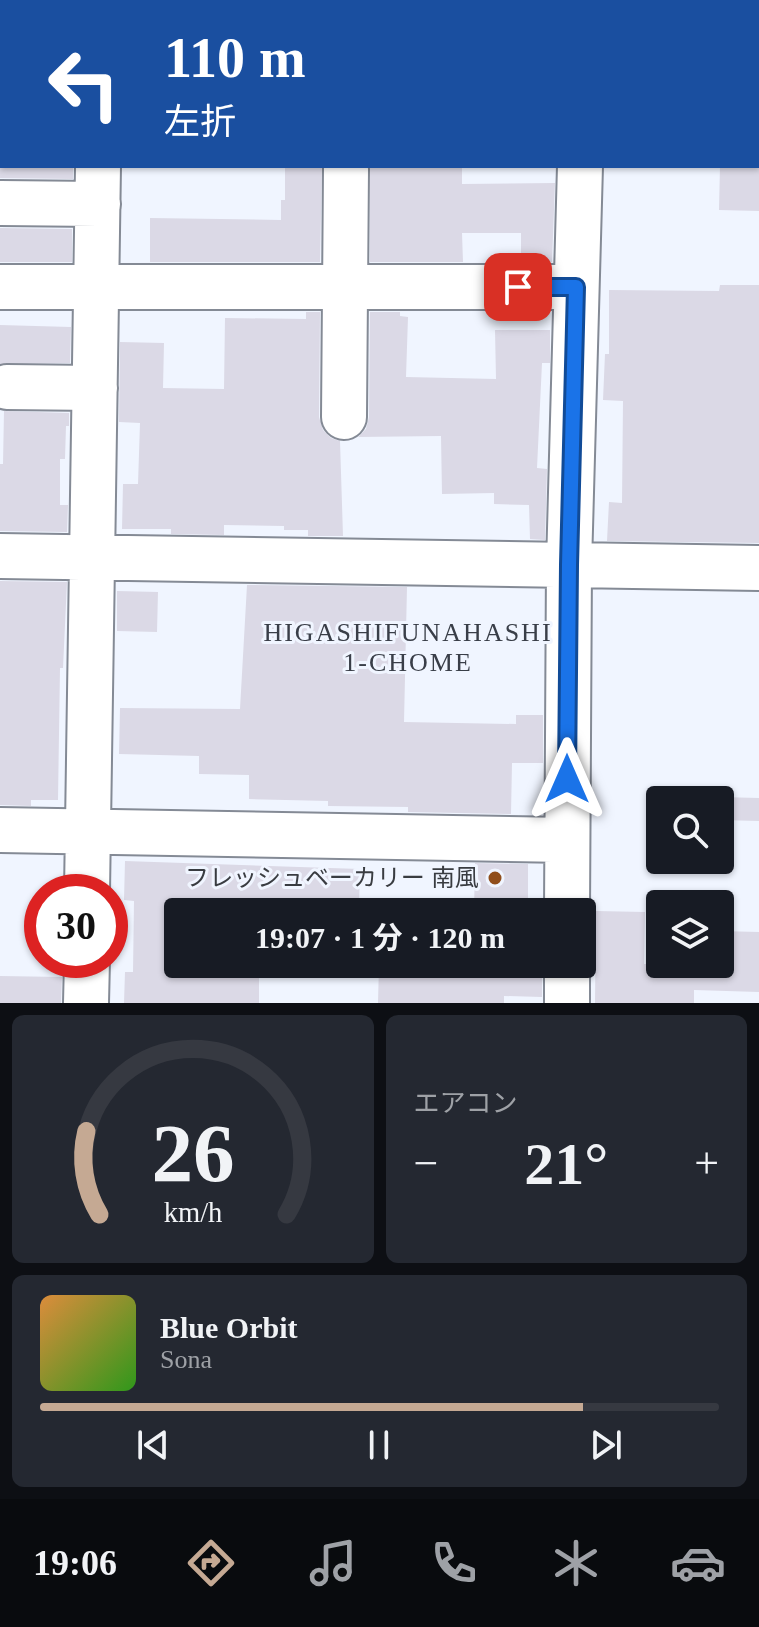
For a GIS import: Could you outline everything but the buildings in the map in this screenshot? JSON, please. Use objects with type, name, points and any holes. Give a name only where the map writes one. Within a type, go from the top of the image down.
[{"type":"street","points":[[567,898],[569,565],[580,168]]},
{"type":"street","points":[[344,417],[346,169]]},
{"type":"street","points":[[0,203],[98,185],[87,874]]},
{"type":"street","points":[[0,287],[576,287]]},
{"type":"street","points":[[7,387],[95,388]]},
{"type":"street","points":[[0,556],[759,568]]},
{"type":"street","points":[[0,830],[567,840]]},
{"type":"street","points":[[86,1003],[87,978]]},
{"type":"street","points":[[567,978],[567,1003]]},
{"type":"place","name":"フレッシュベーカリー 南風","points":[[495,878]]},
{"type":"district","name":"HIGASHIFUNAHASHI 1-CHOME","points":[[408,647]]},
{"type":"route","points":[[518,287],[576,287],[567,779]]}]
